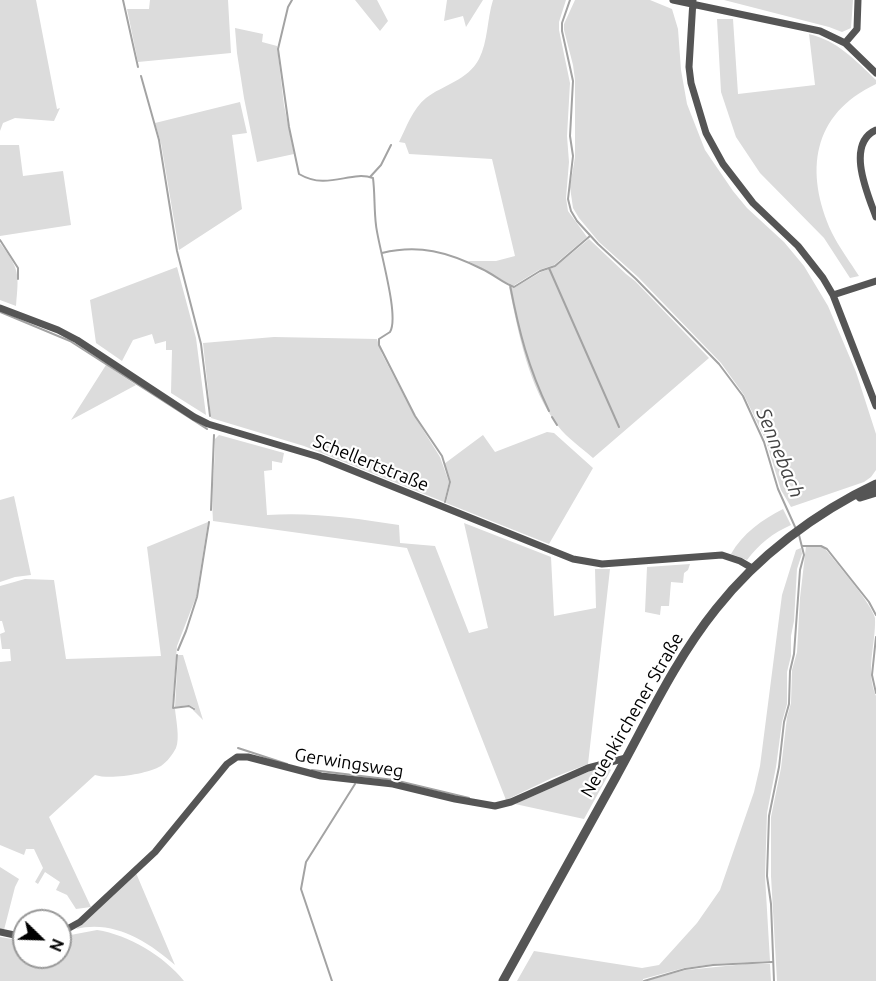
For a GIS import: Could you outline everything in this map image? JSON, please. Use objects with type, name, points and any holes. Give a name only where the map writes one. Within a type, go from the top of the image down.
[{"type":"street","points":[[673,0],[693,2],[820,31],[845,43],[876,73]]},
{"type":"street","points":[[845,43],[856,29],[858,0]]},
{"type":"street","points":[[693,2],[689,67],[691,83],[706,133],[737,184],[753,203],[798,246],[823,278],[833,295],[876,406]]},
{"type":"street","points":[[876,130],[867,137],[860,159],[860,166],[876,217]]},
{"type":"street","points":[[833,295],[876,281]]},
{"type":"street","name":"Schellertstraße","points":[[0,308],[58,330],[77,340],[208,424],[319,457],[573,559],[602,564],[722,555],[752,568]]},
{"type":"street","name":"Neuenkirchener Straße","points":[[503,981],[626,758],[692,643],[716,609],[752,568],[797,531],[876,484]]},
{"type":"street","name":"Neuenkirchener Straße","points":[[838,506],[876,492]]},
{"type":"street","name":"Gerwingsweg","points":[[72,926],[80,922],[155,852],[227,764],[237,757],[248,757],[321,776],[393,784],[495,806],[511,802],[588,768],[626,758]]},
{"type":"shaded area","points":[[0,0],[36,0],[57,109],[60,108],[54,121],[15,118],[3,123],[0,131]]},
{"type":"shaded area","points":[[150,0],[228,0],[231,53],[138,62],[127,9],[149,9]]},
{"type":"shaded area","points":[[355,0],[377,0],[388,21],[380,31]]},
{"type":"shaded area","points":[[447,0],[483,0],[466,27],[463,16],[444,21]]},
{"type":"shaded area","points":[[493,0],[566,0],[559,22],[559,30],[570,83],[566,198],[568,211],[587,237],[554,265],[539,270],[513,286],[468,261],[496,261],[515,256],[492,159],[409,154],[405,143],[399,142],[421,102],[462,77],[479,59]]},
{"type":"shaded area","points":[[575,0],[650,0],[672,9],[678,29],[681,70],[687,104],[705,150],[747,208],[784,242],[804,266],[828,306],[856,372],[876,434],[876,470],[864,482],[791,507],[781,490],[766,441],[744,395],[721,363],[638,277],[599,242],[573,208],[570,187],[575,157],[575,80],[564,24]]},
{"type":"shaded area","points":[[724,0],[853,0],[851,28],[842,32]]},
{"type":"shaded area","points":[[717,19],[733,19],[738,94],[815,85],[809,34],[837,46],[876,80],[876,84],[838,111],[827,128],[820,147],[817,167],[818,188],[823,210],[832,233],[859,276],[850,278],[824,238],[760,173],[736,137],[721,92]]},
{"type":"shaded area","points":[[235,28],[263,34],[262,42],[277,46],[284,105],[294,154],[257,162],[244,98]]},
{"type":"shaded area","points":[[240,102],[247,133],[232,135],[242,209],[179,250],[161,143],[155,123]]},
{"type":"shaded area","points":[[0,145],[19,145],[23,176],[63,171],[71,225],[0,236]]},
{"type":"shaded area","points":[[589,239],[635,281],[709,358],[593,458],[562,430],[539,394],[526,360],[509,287],[514,288],[541,272],[555,267]]},
{"type":"shaded area","points":[[0,243],[17,272],[16,306],[0,300]]},
{"type":"shaded area","points":[[177,267],[196,338],[206,415],[171,393],[172,350],[166,350],[166,341],[155,344],[152,334],[133,340],[122,361],[96,343],[90,300]]},
{"type":"shaded area","points":[[274,337],[377,339],[382,354],[415,417],[440,457],[449,482],[444,502],[304,446],[211,418],[203,343]]},
{"type":"shaded area","points":[[106,365],[136,385],[71,420]]},
{"type":"shaded area","points":[[547,432],[554,433],[593,468],[549,544],[446,503],[451,482],[444,464],[483,435],[495,452]]},
{"type":"shaded area","points":[[219,435],[284,453],[282,463],[272,461],[272,470],[264,471],[267,515],[317,515],[399,525],[400,543],[435,546],[469,633],[488,628],[464,523],[551,557],[554,616],[596,608],[595,569],[610,569],[588,764],[506,800],[407,548],[213,521],[215,439]]},
{"type":"shaded area","points":[[14,496],[31,575],[0,582],[0,500]]},
{"type":"shaded area","points":[[783,509],[791,525],[767,540],[747,560],[731,554],[754,528]]},
{"type":"shaded area","points":[[208,522],[196,597],[177,646],[172,709],[175,709],[178,739],[176,748],[161,766],[155,769],[119,776],[95,775],[49,817],[91,907],[76,909],[67,895],[56,890],[60,882],[45,872],[38,884],[35,882],[43,868],[34,849],[26,849],[24,855],[0,845],[0,662],[11,661],[10,649],[2,649],[0,634],[5,632],[2,621],[0,621],[0,586],[25,579],[54,580],[66,659],[161,656],[147,547]]},
{"type":"shaded area","points":[[806,546],[821,546],[826,550],[861,594],[875,618],[871,676],[876,696],[876,981],[777,981],[771,876],[771,817],[791,703],[792,670],[797,652]]},
{"type":"shaded area","points":[[801,548],[802,554],[797,569],[791,656],[787,672],[787,704],[767,813],[765,876],[770,961],[684,968],[643,979],[643,981],[517,981],[534,951],[642,968],[659,965],[697,923],[720,890],[754,792],[760,766],[782,595],[796,550]]},
{"type":"shaded area","points":[[690,564],[684,573],[683,583],[671,582],[669,606],[661,606],[660,615],[645,612],[647,567]]},
{"type":"shaded area","points":[[178,655],[183,655],[203,720],[193,710],[195,708],[189,705],[175,707]]},
{"type":"shaded area","points":[[608,767],[611,770],[584,819],[515,804],[590,771]]},
{"type":"shaded area","points":[[0,867],[19,879],[4,930],[0,929]]},
{"type":"shaded area","points":[[136,873],[175,965],[153,948],[117,930],[104,927],[76,929]]},
{"type":"shaded area","points":[[97,930],[121,937],[156,955],[184,981],[0,981],[0,937],[12,939],[12,969],[72,969],[72,935]]},
{"type":"shaded area","points":[[770,964],[771,981],[645,981],[686,970]]},
{"type":"waterway","points":[[123,0],[138,67]]},
{"type":"waterway","points":[[292,0],[288,7],[278,49],[289,127],[299,174],[320,181],[356,176],[373,178],[376,225],[392,311],[390,332],[379,339],[379,345],[415,416],[442,456],[450,482],[445,502]]},
{"type":"waterway","name":"Sennebach","points":[[570,0],[562,23],[562,31],[573,81],[570,136],[573,156],[568,199],[571,211],[598,244],[636,279],[719,364],[743,396],[764,442],[778,489],[796,529]]},
{"type":"waterway","points":[[141,76],[159,140],[177,251],[201,344],[210,416]]},
{"type":"waterway","points":[[370,177],[381,165],[391,145]]},
{"type":"waterway","points":[[382,253],[408,249],[445,254],[482,269],[514,287],[540,271],[555,266],[590,236]]},
{"type":"waterway","points":[[0,240],[18,268],[18,279]]},
{"type":"waterway","points":[[549,268],[619,427]]},
{"type":"waterway","points":[[510,285],[525,349],[549,411]]},
{"type":"waterway","points":[[0,312],[70,341],[207,429]]},
{"type":"waterway","points":[[552,417],[557,425]]},
{"type":"waterway","points":[[211,510],[214,435]]},
{"type":"waterway","points":[[178,650],[197,597],[209,522]]},
{"type":"waterway","name":"Sennebach","points":[[774,981],[771,904],[767,876],[769,816],[789,704],[800,570],[804,555],[799,535]]},
{"type":"waterway","points":[[803,546],[821,546],[827,549],[869,602],[876,615]]},
{"type":"waterway","points":[[876,637],[872,675],[876,693]]},
{"type":"waterway","points":[[177,655],[173,708],[189,706],[194,709]]},
{"type":"waterway","points":[[238,748],[287,764]]},
{"type":"waterway","points":[[312,770],[394,780],[469,798]]},
{"type":"waterway","points":[[332,981],[301,889],[306,862],[355,784]]},
{"type":"waterway","points":[[644,981],[685,969],[772,962]]}]
